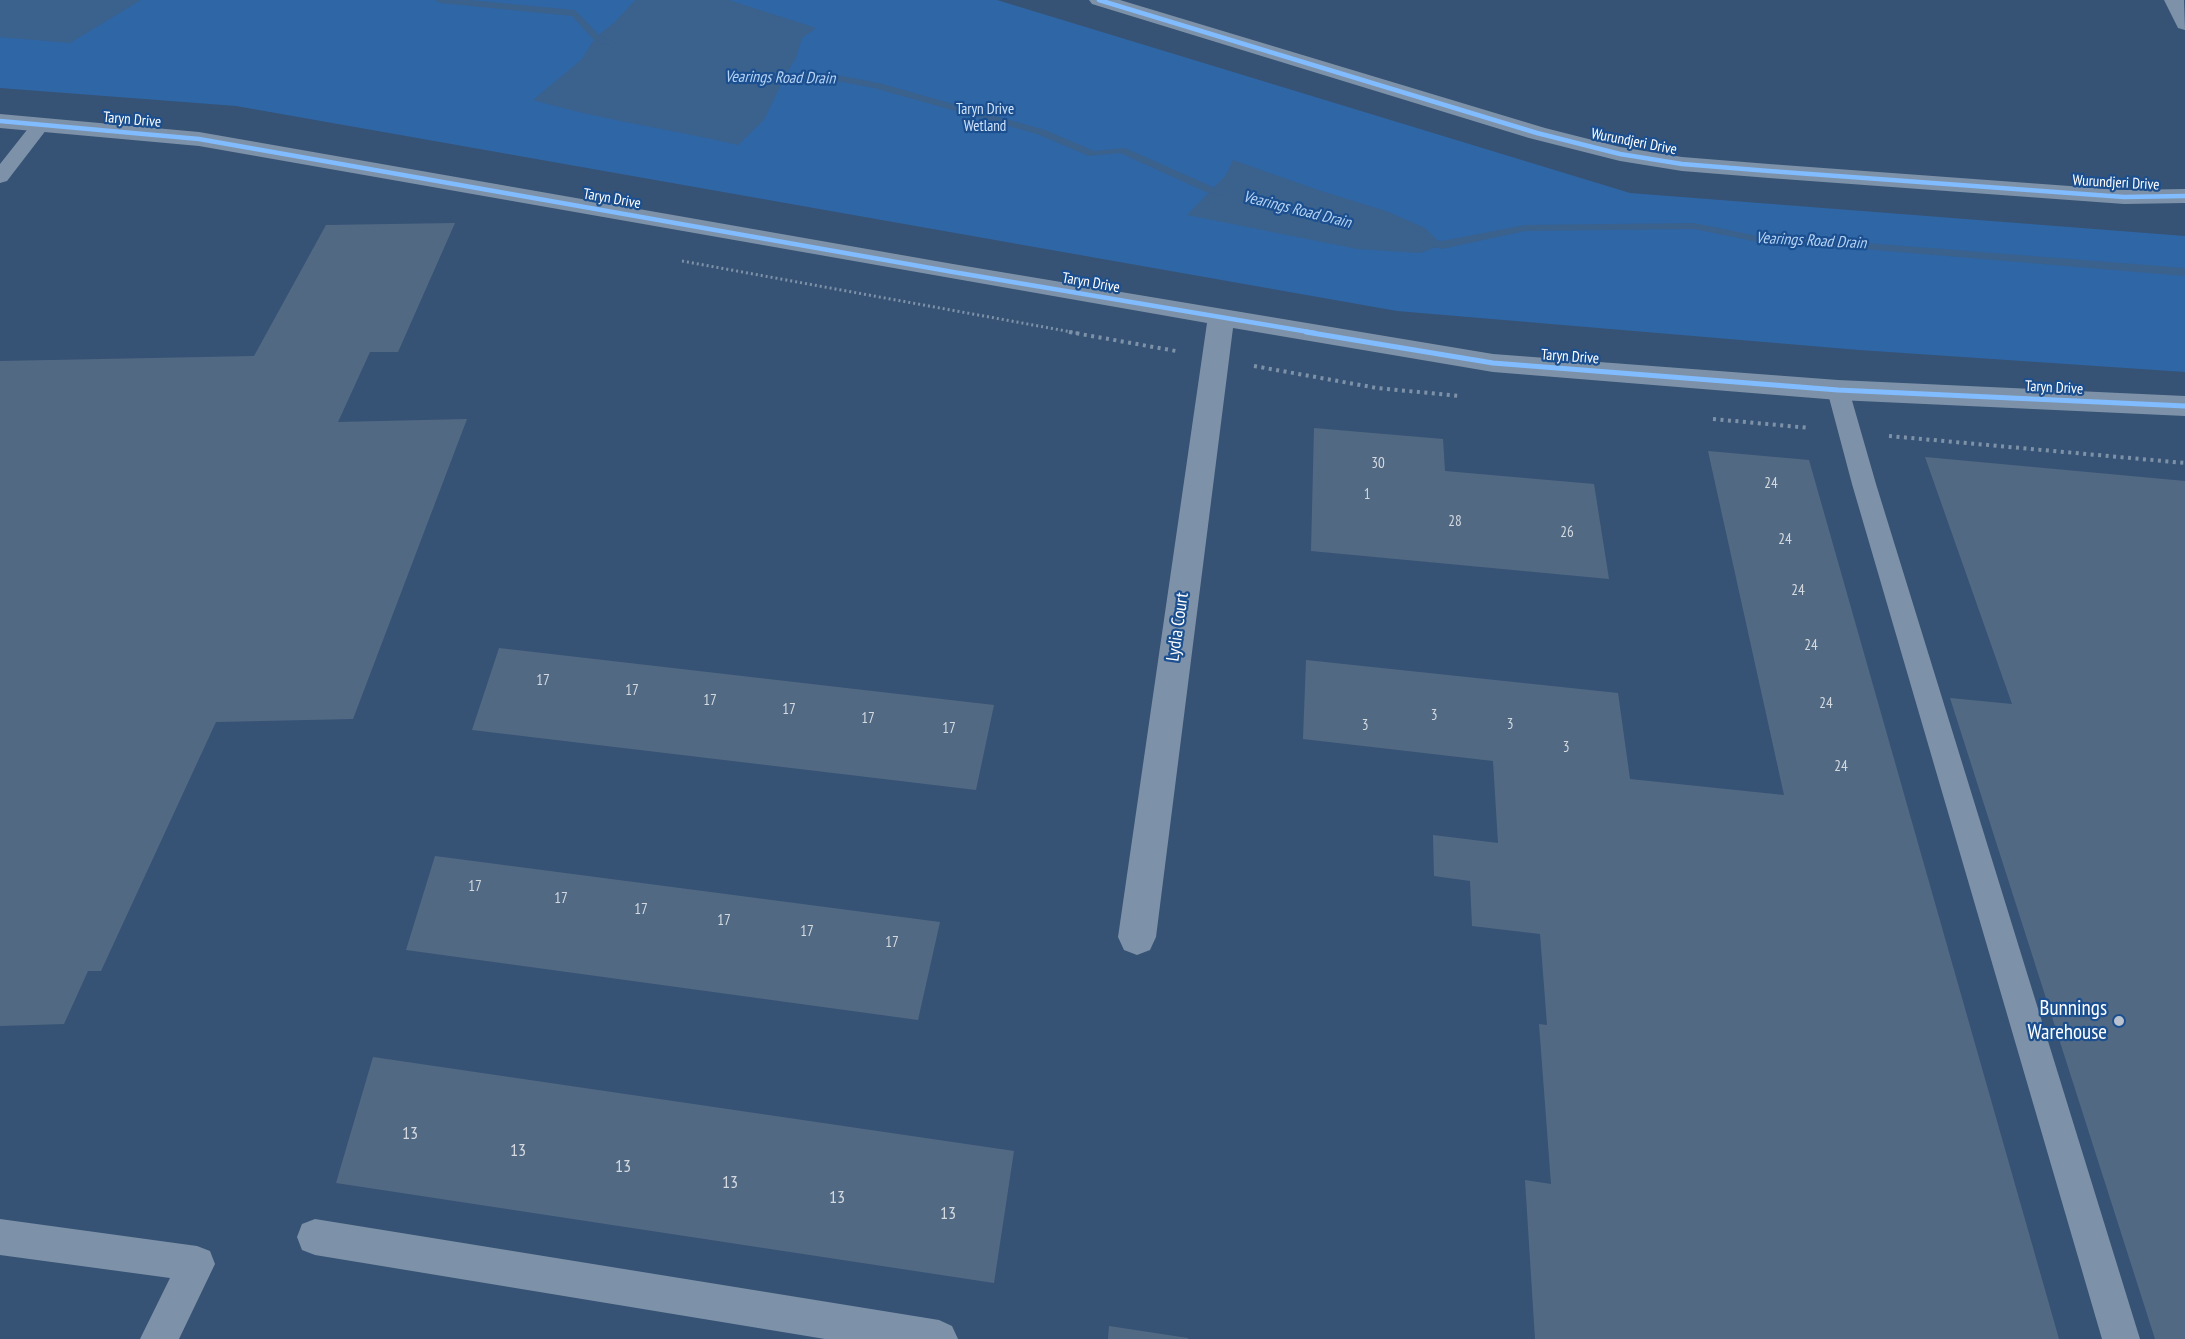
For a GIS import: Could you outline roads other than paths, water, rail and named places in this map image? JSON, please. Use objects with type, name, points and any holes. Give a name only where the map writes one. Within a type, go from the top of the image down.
[{"type":"street","name":"Wurundjeri Drive","points":[[1099,0],[1171,13],[1537,133],[1620,154],[1682,164],[1769,171],[2124,197],[2185,196]]},
{"type":"street","points":[[2175,0],[2185,24]]},
{"type":"street","name":"Taryn Drive","points":[[0,121],[199,139],[1221,318],[1493,363],[1838,390],[2185,406]]},
{"type":"street","name":"Lydia Court","points":[[1137,937],[1221,318]]},
{"type":"street","name":"Taryn Drive","points":[[1838,390],[2185,429]]},
{"type":"lane","points":[[0,177],[41,125]]},
{"type":"lane","points":[[1838,390],[1870,507],[2121,1339]]},
{"type":"lane","points":[[0,1237],[197,1264],[159,1339]]},
{"type":"lane","points":[[315,1237],[939,1339]]},
{"type":"water","points":[[0,0],[141,0],[70,43],[0,37]]},
{"type":"water","points":[[635,0],[729,0],[816,28],[802,38],[796,58],[764,120],[738,145],[533,100],[581,60],[596,37],[615,22]]},
{"type":"water","points":[[1233,160],[1386,211],[1425,228],[1442,245],[1420,253],[1357,249],[1187,215],[1226,175]]},
{"type":"waterway","name":"Vearings Road Drain","points":[[440,0],[575,13],[596,37],[613,44]]},
{"type":"waterway","name":"Vearings Road Drain","points":[[764,77],[826,76],[875,85],[1041,132],[1093,154],[1121,150],[1210,190],[1228,194]]},
{"type":"waterway","name":"Vearings Road Drain","points":[[1424,241],[1442,245],[1525,228],[1694,226],[1763,240],[1779,236],[1815,242],[2185,272]]},
{"type":"place","name":"Bunnings Warehouse","points":[[2119,1021]]},
{"type":"park label","name":"Taryn Drive Wetland","points":[[985,118]]}]
